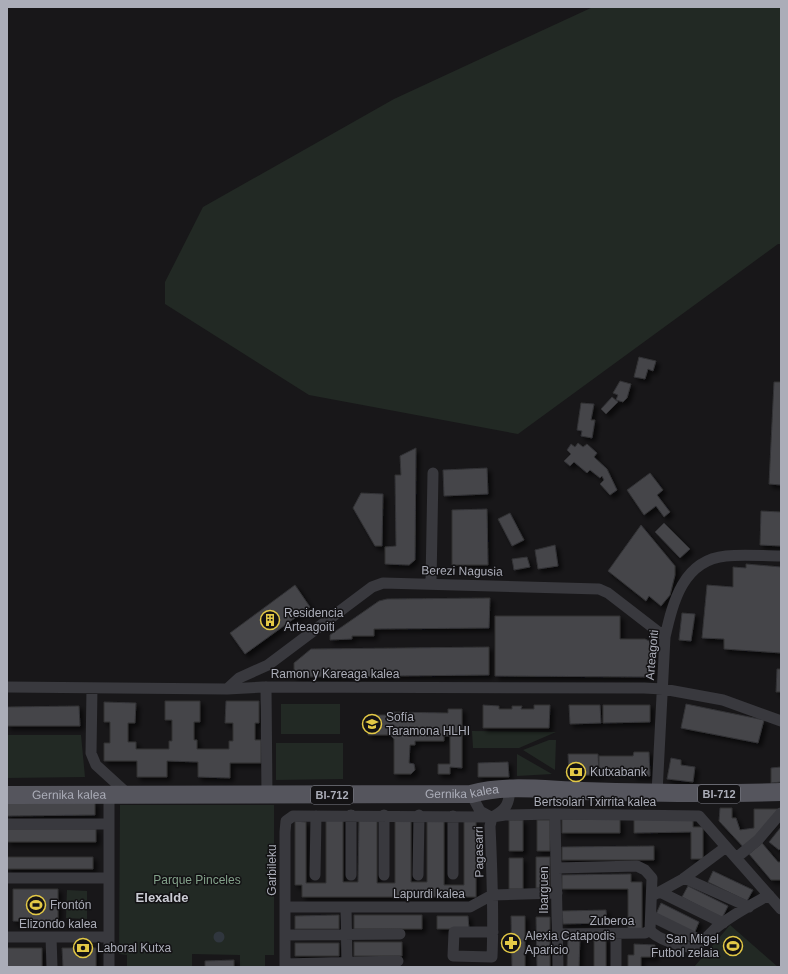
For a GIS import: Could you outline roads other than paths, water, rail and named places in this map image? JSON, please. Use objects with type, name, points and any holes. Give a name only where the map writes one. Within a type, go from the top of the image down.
[{"type":"main road","name":"Gernika kalea","points":[[7,795],[266,796],[471,794],[486,790],[510,789],[656,793]]},
{"type":"main road","name":"BI-712","points":[[656,793],[709,794],[781,792]]},
{"type":"street","points":[[431,583],[433,473]]},
{"type":"street","name":"Arteagoiti","points":[[656,793],[665,637],[670,616],[689,573],[706,561],[725,556],[781,556]]},
{"type":"street","name":"Berezi Nagusia","points":[[227,689],[239,678],[268,665],[372,587],[383,583],[431,583],[599,589],[608,593],[665,637]]},
{"type":"street","points":[[266,796],[266,687],[260,684],[260,680],[268,665]]},
{"type":"street","points":[[249,687],[247,681],[251,673]]},
{"type":"street","name":"Ramon y Kareaga kalea","points":[[7,687],[227,689],[266,687],[663,689],[723,700],[781,721]]},
{"type":"street","name":"Gernika kalea","points":[[92,688],[91,753],[96,765],[130,796]]},
{"type":"street","points":[[492,817],[503,811],[509,803],[510,789]]},
{"type":"street","name":"Pagasarri","points":[[471,794],[480,811],[492,817],[490,826],[493,932],[492,957],[452,956],[454,932],[493,932]]},
{"type":"street","points":[[109,967],[108,824],[110,796]]},
{"type":"street","points":[[736,858],[758,840],[781,813]]},
{"type":"street","name":"Bertsolari Txirrita kalea","points":[[285,832],[286,821],[293,816],[419,815],[492,817],[505,815],[555,814],[699,816],[726,847]]},
{"type":"street","name":"Ibarguen","points":[[555,814],[558,868],[558,967]]},
{"type":"street","points":[[351,815],[351,875]]},
{"type":"street","points":[[384,815],[384,875]]},
{"type":"street","points":[[418,875],[419,815]]},
{"type":"street","points":[[315,875],[316,816]]},
{"type":"street","points":[[453,816],[453,874]]},
{"type":"street","points":[[7,824],[108,824]]},
{"type":"street","name":"Garbileku","points":[[285,832],[285,966]]},
{"type":"street","points":[[650,930],[657,936],[692,947],[698,945],[723,923],[749,907],[776,900],[726,847],[684,878],[656,894]]},
{"type":"street","name":"Zuberoa","points":[[557,934],[645,933],[650,930],[651,915],[656,894],[652,878],[645,870],[637,866],[558,868]]},
{"type":"street","points":[[7,878],[108,878]]},
{"type":"street","points":[[684,878],[749,907]]},
{"type":"street","name":"Lapurdi kalea","points":[[286,907],[470,907],[492,895],[557,893]]},
{"type":"street","points":[[656,894],[723,923]]},
{"type":"street","points":[[346,907],[347,964]]},
{"type":"street","points":[[651,915],[702,940]]},
{"type":"street","points":[[285,935],[400,934]]},
{"type":"street","points":[[616,934],[616,967]]},
{"type":"street","name":"Elizondo kalea","points":[[7,937],[108,937]]},
{"type":"street","points":[[52,937],[52,967]]},
{"type":"street","points":[[285,966],[398,961]]},
{"type":"place","name":"Residencia Arteagoiti","points":[[270,620]]},
{"type":"place","name":"Sofía Taramona HLHI","points":[[372,724]]},
{"type":"place","name":"Kutxabank","points":[[576,772]]},
{"type":"place","name":"Frontón","points":[[36,905]]},
{"type":"place","name":"Alexia Catapodis Aparicio","points":[[511,943]]},
{"type":"place","name":"San Migel Futbol zelaia","points":[[733,946]]},
{"type":"place","name":"Laboral Kutxa","points":[[83,948]]},
{"type":"district","name":"Elexalde","points":[[162,897]]},
{"type":"park label","name":"Parque Pinceles","points":[[197,880]]}]
